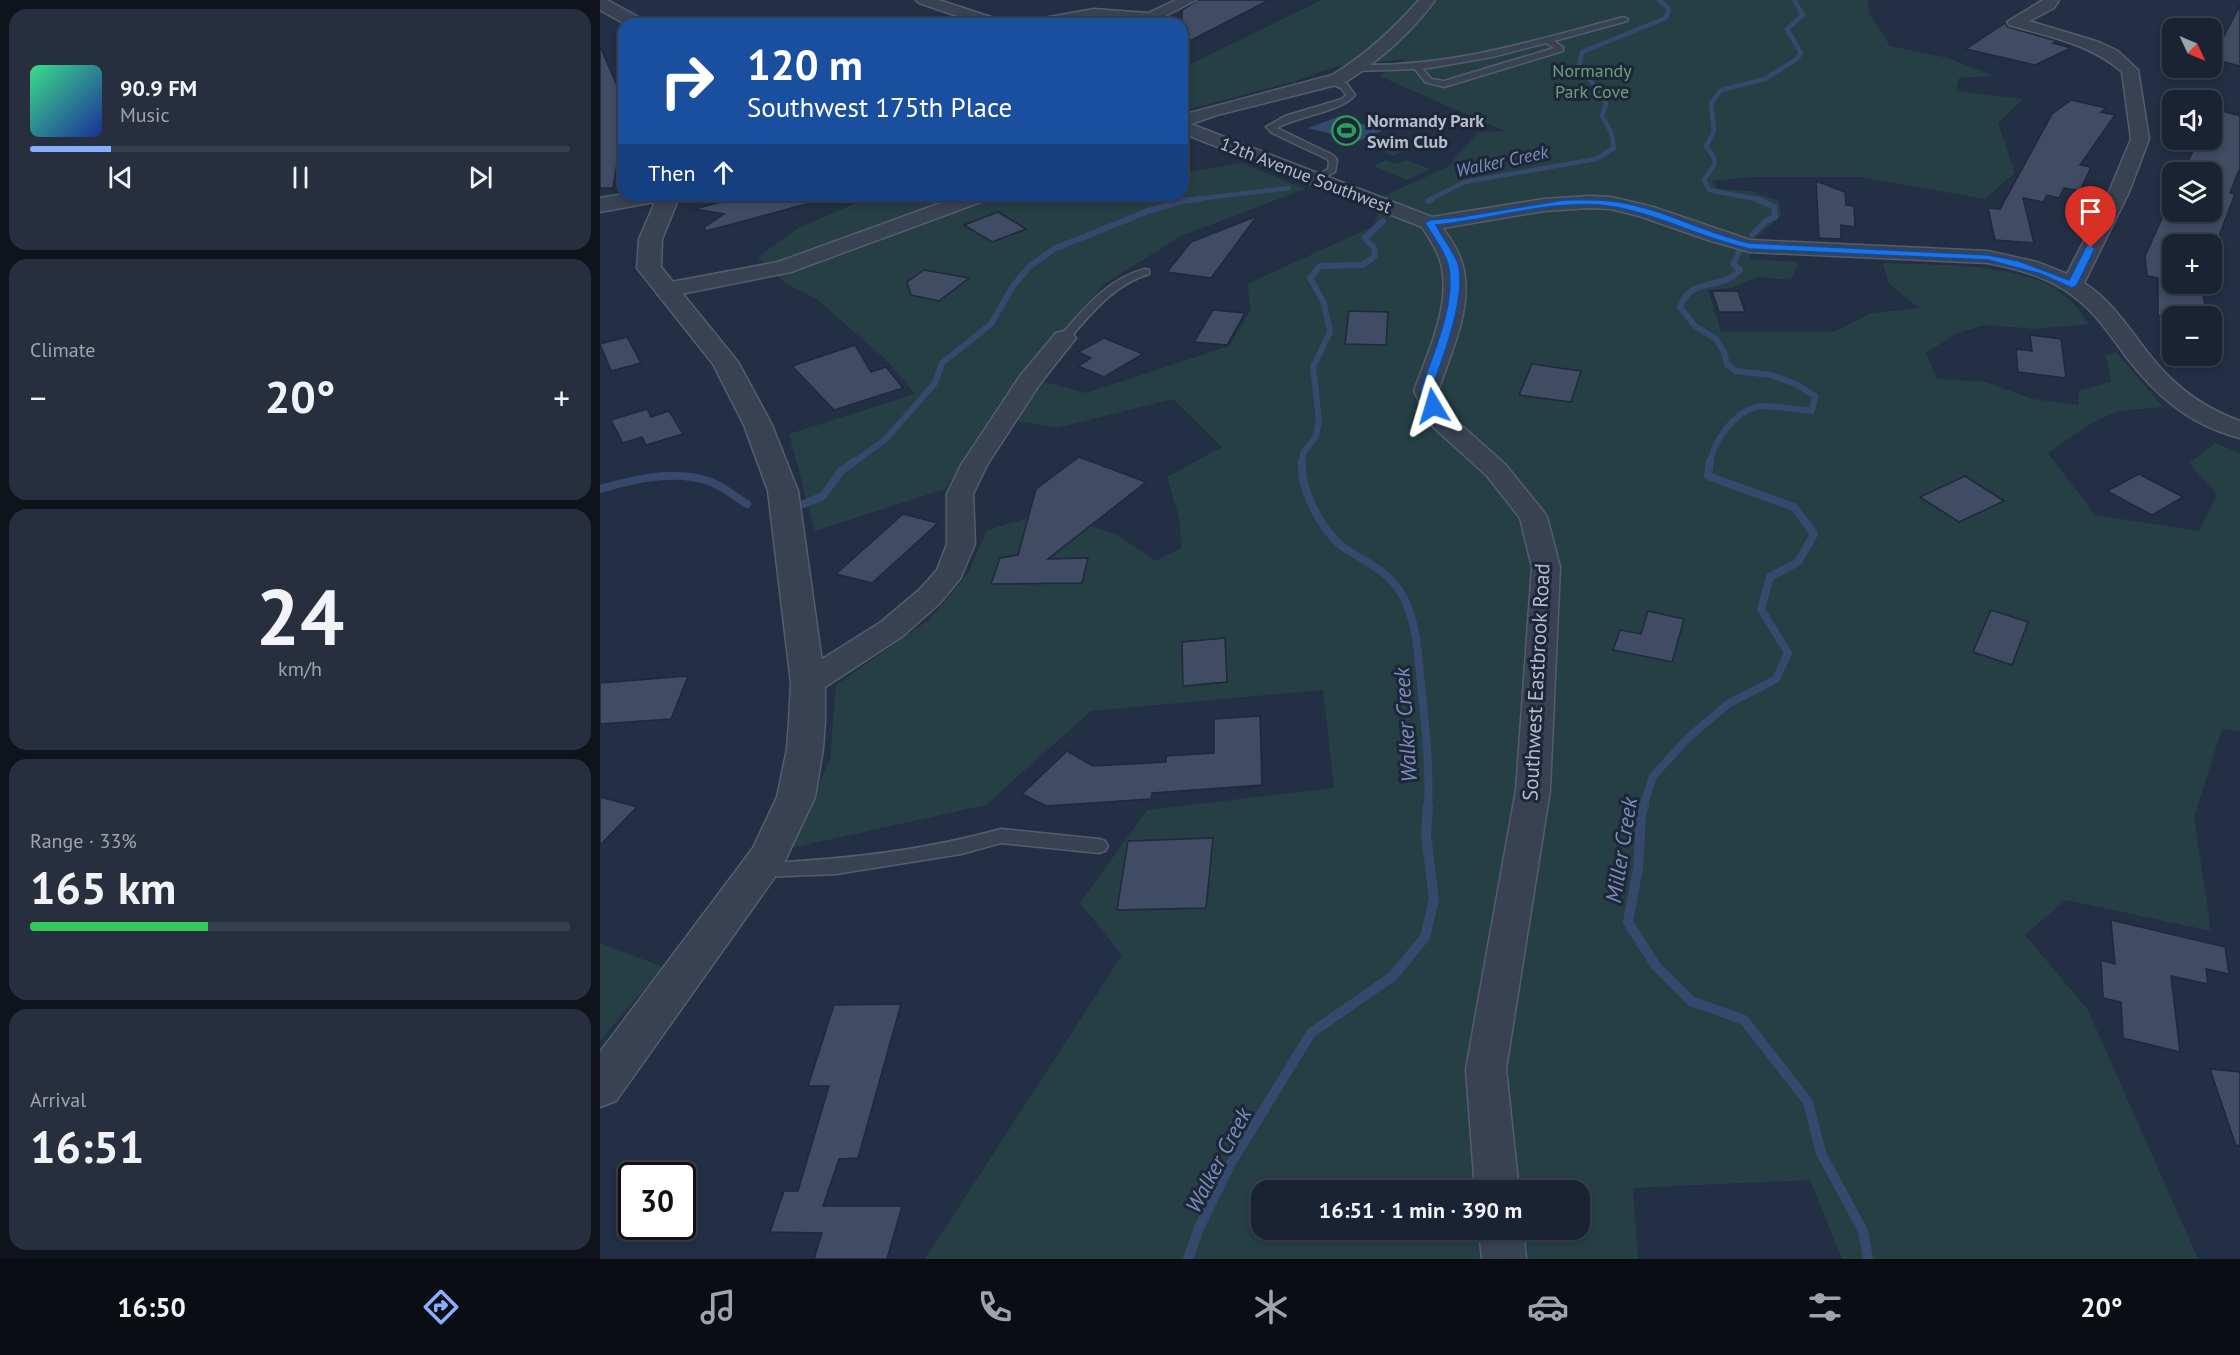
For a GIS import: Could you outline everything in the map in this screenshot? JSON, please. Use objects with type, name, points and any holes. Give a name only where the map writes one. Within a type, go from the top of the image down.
[{"type":"street","points":[[924,0],[979,18]]},
{"type":"street","points":[[1150,18],[1188,0]]},
{"type":"street","points":[[1188,119],[1251,100],[1331,81],[1356,68],[1396,35],[1427,0]]},
{"type":"street","points":[[2051,0],[2049,5],[2015,22],[2093,45],[2112,54],[2130,70],[2140,139],[2119,192],[2072,285]]},
{"type":"street","points":[[600,3],[627,18]]},
{"type":"street","points":[[1072,18],[1094,14],[1123,18]]},
{"type":"street","name":"12th Avenue Southwest","points":[[1188,129],[1430,223]]},
{"type":"street","points":[[600,205],[622,201]]},
{"type":"street","points":[[600,1087],[720,926],[768,856],[796,797],[805,749],[808,682],[783,491],[758,425],[725,362],[649,268],[648,253],[653,229],[666,201]]},
{"type":"street","points":[[666,290],[783,267],[965,201]]},
{"type":"street","points":[[1430,223],[1564,203],[1611,203],[1638,209],[1726,241],[1750,246],[1988,257],[2035,269],[2072,285],[2093,300],[2174,395],[2188,407],[2214,421],[2240,430]]},
{"type":"street","name":"Southwest Eastbrook Road","points":[[1430,223],[1452,261],[1456,286],[1441,347],[1426,391],[1441,421],[1496,470],[1533,517],[1546,567],[1533,790],[1486,1068],[1496,1180]]},
{"type":"street","points":[[808,682],[892,629],[929,597],[951,573],[962,544],[960,494],[974,465],[1029,381],[1064,338]]},
{"type":"street","points":[[1502,1240],[1504,1259]]},
{"type":"lane","points":[[1356,68],[1418,67],[1494,54],[1624,19]]},
{"type":"lane","points":[[1418,67],[1426,81],[1444,84],[1560,49],[1548,41]]},
{"type":"lane","points":[[1494,54],[1513,64]]},
{"type":"lane","points":[[1316,179],[1332,170],[1334,162],[1330,157],[1271,127],[1288,118],[1345,100],[1351,95],[1344,86],[1331,81]]},
{"type":"lane","points":[[1064,338],[1105,293],[1124,280],[1144,272]]},
{"type":"lane","points":[[759,870],[847,865],[961,847],[1001,836],[1099,846]]},
{"type":"green space","name":"Normandy Park Cove","points":[[1322,0],[1868,0],[1869,13],[1890,46],[1948,58],[1994,76],[1959,78],[1956,91],[2023,99],[1998,123],[2015,173],[1985,199],[1861,177],[1752,177],[1712,181],[1718,189],[1752,191],[1779,201],[1781,216],[1756,237],[1749,259],[1798,262],[1791,280],[1758,277],[1730,288],[1708,290],[1721,332],[1833,332],[1872,313],[1919,308],[1889,284],[1883,263],[1985,268],[2036,280],[2058,290],[2075,305],[2089,324],[2036,329],[1984,325],[1956,334],[1926,353],[1937,379],[1986,382],[2033,399],[2079,405],[2078,391],[2111,382],[2106,355],[2116,352],[2163,407],[2118,411],[2088,425],[2048,453],[2095,515],[2199,531],[2217,495],[2189,463],[2215,443],[2240,453],[2240,731],[2222,729],[2194,817],[2211,931],[2066,900],[2025,935],[2088,1010],[2198,1259],[1842,1259],[1810,1180],[1633,1188],[1638,1259],[925,1259],[1122,955],[1080,903],[1147,810],[1334,788],[1323,690],[1091,711],[986,805],[791,848],[830,759],[836,685],[930,619],[968,573],[987,530],[1048,512],[1118,535],[1155,561],[1181,548],[1180,521],[1167,477],[1222,447],[1173,399],[1057,428],[994,417],[945,489],[815,531],[789,434],[915,394],[887,361],[817,299],[785,283],[758,257],[798,228],[861,201],[1188,201],[1188,172],[1242,163],[1305,189],[1181,236],[1104,284],[1023,376],[1086,393],[1229,346],[1251,309],[1247,284],[1374,226],[1382,197],[1447,167],[1478,132],[1505,131],[1379,76],[1407,59],[1334,67],[1296,81],[1188,109],[1188,65]]},
{"type":"green space","points":[[1410,137],[1424,142],[1393,156],[1379,150]]},
{"type":"green space","points":[[1386,160],[1396,164],[1406,160],[1431,169],[1407,180],[1373,166]]},
{"type":"green space","points":[[600,943],[663,967],[600,1041]]},
{"type":"water","name":"Normandy Park Swim Club","points":[[1340,116],[1382,131],[1358,141],[1308,128]]},
{"type":"building","points":[[1198,0],[1269,0],[1188,42],[1188,18],[1182,18],[1182,10]]},
{"type":"building","points":[[2240,5],[2240,66],[2222,62],[2222,40]]},
{"type":"building","points":[[2005,23],[2008,27],[2057,41],[2053,43],[2071,48],[2035,65],[1966,49]]},
{"type":"building","points":[[600,46],[618,88],[618,157],[613,188],[600,188]]},
{"type":"building","points":[[2071,100],[2106,108],[2101,112],[2115,115],[2080,165],[2091,167],[2080,191],[2064,188],[2059,198],[2047,195],[2043,202],[2023,198],[2034,243],[1995,240],[1988,208],[2000,209],[2052,114]]},
{"type":"building","points":[[2222,111],[2240,116],[2240,168],[2230,193],[2235,194],[2220,234],[2162,234],[2162,294],[2203,294],[2205,306],[2162,306],[2162,316],[2158,316],[2158,278],[2147,276],[2145,256],[2162,218],[2162,222],[2222,222],[2222,162],[2188,162],[2193,150],[2222,150]]},
{"type":"building","points":[[1816,181],[1845,192],[1846,205],[1854,206],[1855,227],[1841,225],[1841,239],[1819,238]]},
{"type":"building","points":[[725,201],[814,202],[706,231],[704,227],[724,214],[694,209]]},
{"type":"building","points":[[998,212],[1026,229],[992,242],[964,225]]},
{"type":"building","points":[[1257,216],[1211,278],[1167,272],[1191,242]]},
{"type":"building","points":[[924,270],[969,278],[939,301],[911,295],[907,282]]},
{"type":"building","points":[[1712,291],[1738,291],[1745,312],[1719,312]]},
{"type":"building","points":[[1213,310],[1245,313],[1227,345],[1194,342]]},
{"type":"building","points":[[1349,311],[1388,312],[1386,345],[1345,344]]},
{"type":"building","points":[[2030,335],[2061,339],[2066,378],[2018,372],[2016,349],[2032,351]]},
{"type":"building","points":[[627,337],[641,363],[611,371],[600,344]]},
{"type":"building","points":[[1104,338],[1143,354],[1104,377],[1078,366],[1091,358],[1078,352]]},
{"type":"building","points":[[855,345],[871,372],[886,367],[903,388],[834,410],[792,366]]},
{"type":"building","points":[[1532,364],[1581,371],[1571,402],[1519,395]]},
{"type":"building","points":[[647,409],[651,417],[669,411],[683,434],[646,445],[642,437],[623,443],[611,420]]},
{"type":"building","points":[[1079,457],[1146,482],[1048,559],[1088,558],[1082,583],[991,584],[1000,558],[1018,555],[1036,489]]},
{"type":"building","points":[[2139,474],[2183,497],[2152,515],[2107,491]]},
{"type":"building","points":[[1965,476],[2004,501],[1959,522],[1920,497]]},
{"type":"building","points":[[903,514],[938,523],[872,583],[836,574]]},
{"type":"building","points":[[1991,610],[2028,622],[2012,665],[1973,652]]},
{"type":"building","points":[[1648,611],[1684,619],[1672,662],[1613,650],[1620,630],[1641,634]]},
{"type":"building","points":[[1225,638],[1227,682],[1183,686],[1182,642]]},
{"type":"building","points":[[688,676],[671,719],[600,724],[600,683]]},
{"type":"building","points":[[1260,716],[1262,785],[1152,793],[1151,799],[1046,806],[1022,794],[1067,751],[1093,766],[1166,762],[1166,756],[1214,753],[1214,719]]},
{"type":"building","points":[[600,797],[637,807],[600,845]]},
{"type":"building","points":[[1213,838],[1206,908],[1117,910],[1128,841]]},
{"type":"building","points":[[2111,920],[2225,947],[2229,974],[2206,969],[2208,984],[2171,976],[2180,1052],[2123,1038],[2121,1002],[2103,998],[2101,960],[2115,964]]},
{"type":"building","points":[[901,1004],[858,1158],[839,1159],[823,1206],[902,1206],[887,1259],[814,1259],[822,1233],[770,1232],[784,1191],[798,1191],[829,1086],[808,1086],[834,1005]]},
{"type":"building","points":[[2210,1069],[2240,1072],[2240,1145],[2236,1146]]},
{"type":"waterway","name":"Walker Creek","points":[[1429,200],[1465,182],[1596,159],[1614,148],[1611,132],[1602,116],[1606,104],[1600,92],[1579,67],[1582,52],[1666,18],[1669,9],[1659,0]]},
{"type":"waterway","name":"Miller Creek","points":[[1757,199],[1709,190],[1704,180],[1715,164],[1706,146],[1714,131],[1711,103],[1721,90],[1765,79],[1797,59],[1801,53],[1787,29],[1803,15],[1794,0]]},
{"type":"waterway","points":[[1188,200],[1289,188]]},
{"type":"waterway","points":[[1188,200],[1200,199]]},
{"type":"waterway","name":"Walker Creek","points":[[1428,201],[1432,199]]},
{"type":"waterway","name":"Miller Creek","points":[[1752,235],[1766,221],[1775,217],[1774,207],[1757,199]]},
{"type":"waterway","name":"Miller Creek","points":[[1757,199],[1762,200]]},
{"type":"waterway","points":[[853,463],[885,440],[935,383],[942,363],[991,324],[1013,286],[1030,266],[1054,249],[1148,211],[1183,201]]},
{"type":"waterway","name":"Walker Creek","points":[[1302,463],[1303,453],[1316,436],[1319,420],[1313,367],[1330,332],[1324,303],[1310,278],[1320,266],[1363,265],[1375,256],[1374,248],[1365,238],[1383,221]]},
{"type":"waterway","name":"Miller Creek","points":[[1710,463],[1720,437],[1740,415],[1762,406],[1812,411],[1815,396],[1796,384],[1771,375],[1735,371],[1727,364],[1724,352],[1716,339],[1695,326],[1680,307],[1691,291],[1723,281],[1740,270],[1733,264],[1740,250]]},
{"type":"waterway","points":[[804,504],[823,496],[841,471],[855,461]]},
{"type":"waterway","name":"Miller Creek","points":[[1643,807],[1653,776],[1690,736],[1728,704],[1776,679],[1788,653],[1761,609],[1770,577],[1798,562],[1814,534],[1794,507],[1708,476],[1710,461]]},
{"type":"waterway","name":"Walker Creek","points":[[1302,463],[1304,484],[1309,497],[1329,533],[1346,549],[1385,574],[1398,589],[1408,608],[1419,662],[1426,730],[1428,806]]},
{"type":"waterway","points":[[600,489],[641,479],[683,476],[711,482],[747,504]]},
{"type":"waterway","name":"Walker Creek","points":[[1188,1259],[1199,1228],[1230,1165],[1311,1033],[1393,976],[1425,937],[1434,899],[1426,834],[1428,806]]},
{"type":"waterway","name":"Miller Creek","points":[[1644,806],[1641,814],[1638,868],[1628,922],[1656,966],[1691,1001],[1744,1020],[1808,1102],[1821,1153],[1863,1231],[1868,1259]]},
{"type":"place","name":"Normandy Park Swim Club","points":[[1346,130]]},
{"type":"route","points":[[1433,406],[1426,391],[1441,347],[1456,286],[1452,261],[1430,223],[1564,203],[1611,203],[1638,209],[1726,241],[1750,246],[1988,257],[2044,272],[2072,285],[2091,248]]}]
